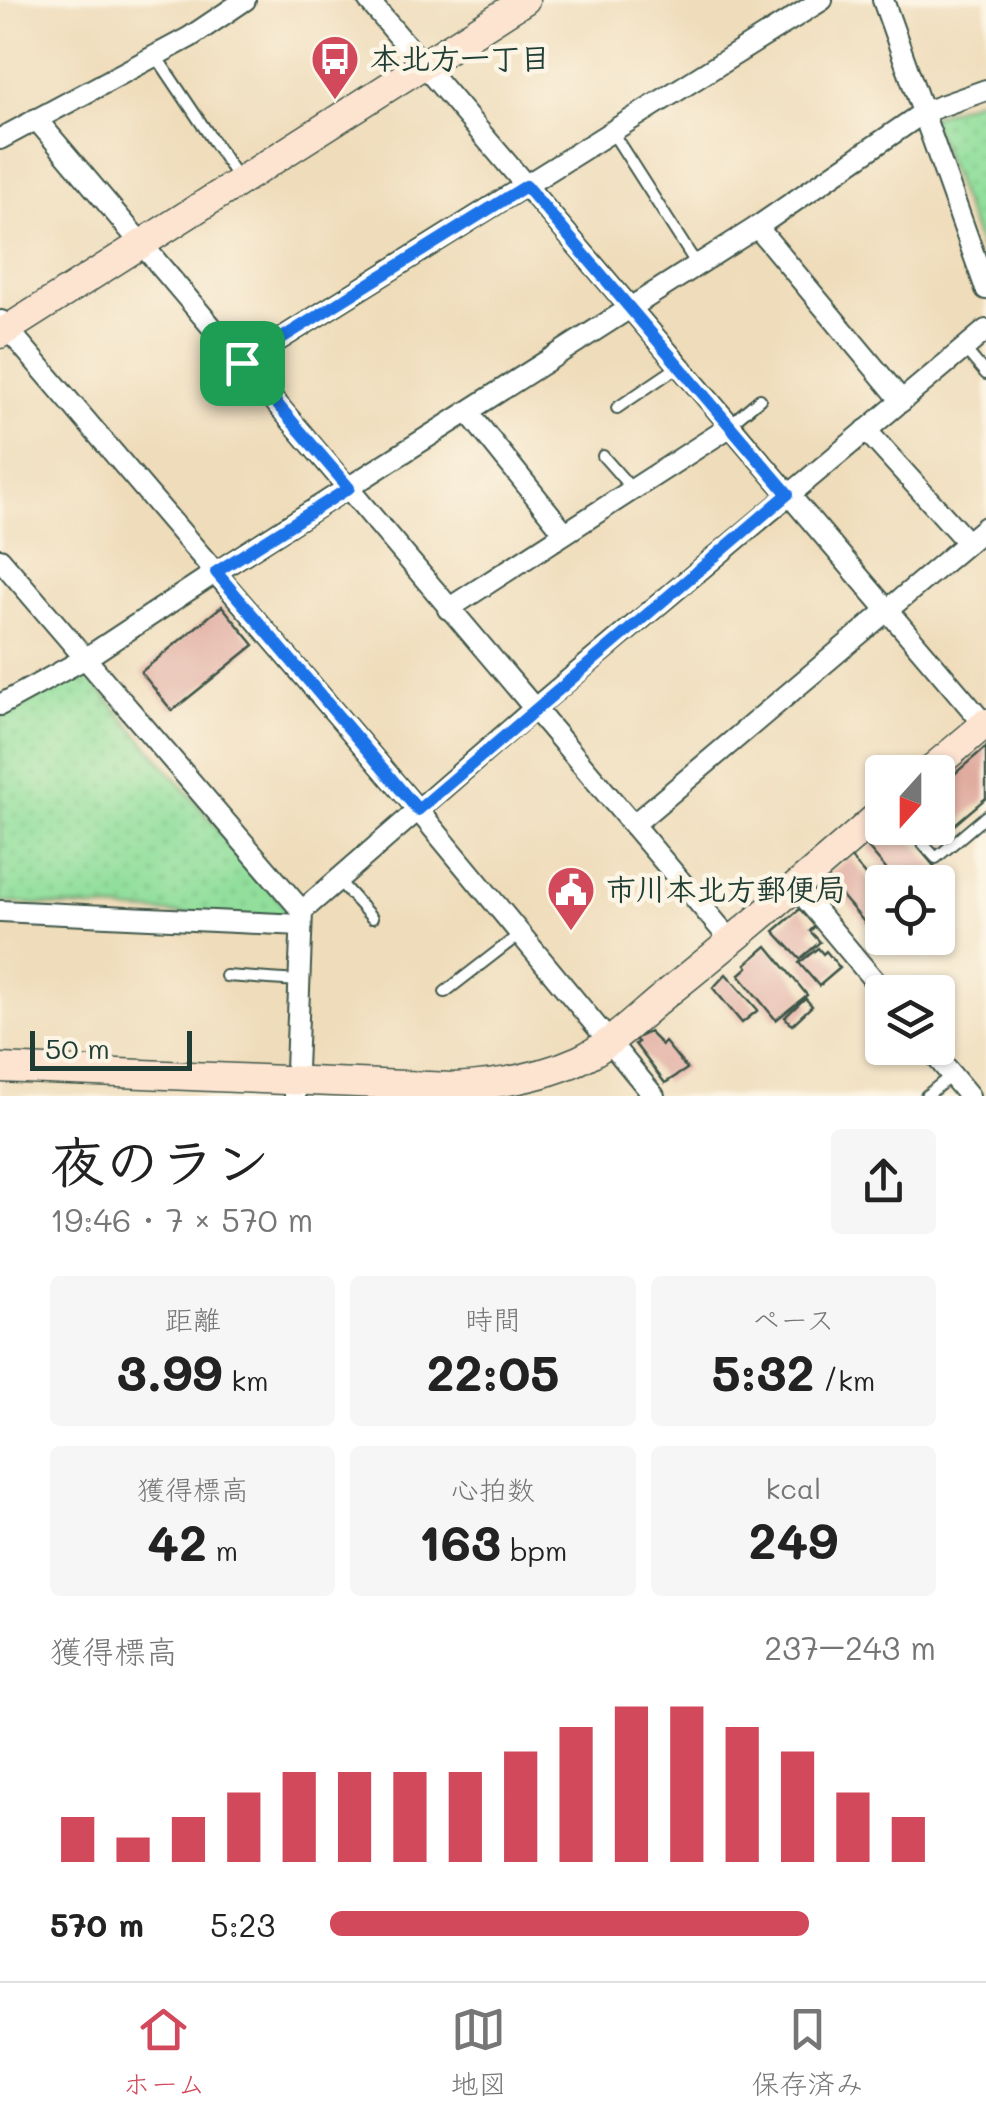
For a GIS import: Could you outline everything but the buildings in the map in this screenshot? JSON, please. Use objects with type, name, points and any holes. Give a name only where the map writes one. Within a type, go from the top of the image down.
[{"type":"street","points":[[0,139],[156,56],[245,0]]},
{"type":"street","points":[[368,0],[985,724],[948,755]]},
{"type":"street","points":[[526,0],[2,328],[216,572],[654,1096]]},
{"type":"street","points":[[242,363],[822,0]]},
{"type":"street","points":[[883,0],[986,289]]},
{"type":"street","points":[[0,705],[86,658],[697,266],[924,112],[986,90]]},
{"type":"street","points":[[36,119],[732,942]]},
{"type":"street","points":[[757,227],[902,401]]},
{"type":"street","points":[[0,911],[302,918],[338,880],[534,709],[986,330]]},
{"type":"street","points":[[468,412],[565,533]]},
{"type":"street","points":[[448,609],[730,426]]},
{"type":"street","points":[[866,430],[967,542]]},
{"type":"street","points":[[633,825],[986,526]]},
{"type":"street","points":[[0,558],[302,918],[296,1089]]},
{"type":"street","points":[[0,1068],[296,1089],[496,1085],[582,1059],[610,1040],[732,942],[865,827]]},
{"type":"street","points":[[796,887],[870,975]]},
{"type":"street","points":[[944,1065],[970,1096]]},
{"type":"lane","points":[[156,56],[240,182]]},
{"type":"lane","points":[[612,132],[697,266]]},
{"type":"lane","points":[[964,348],[986,374]]},
{"type":"lane","points":[[616,408],[679,366]]},
{"type":"lane","points":[[730,426],[760,398]]},
{"type":"lane","points":[[603,456],[633,490]]},
{"type":"lane","points":[[955,842],[986,816]]},
{"type":"lane","points":[[924,845],[936,858],[951,845]]},
{"type":"lane","points":[[338,880],[372,918]]},
{"type":"lane","points":[[445,992],[521,933]]},
{"type":"lane","points":[[226,976],[300,981]]},
{"type":"lane","points":[[926,1096],[952,1074]]},
{"type":"green space","points":[[986,97],[986,263],[930,117]]},
{"type":"green space","points":[[83,670],[290,913],[289,921],[0,902],[0,718]]},
{"type":"place","name":"本北方一丁目","points":[[335,102]]},
{"type":"place","name":"市川本北方郵便局","points":[[571,932]]},
{"type":"route","points":[[526,186],[788,494],[418,810],[216,572],[349,488],[242,363],[526,186]]}]
